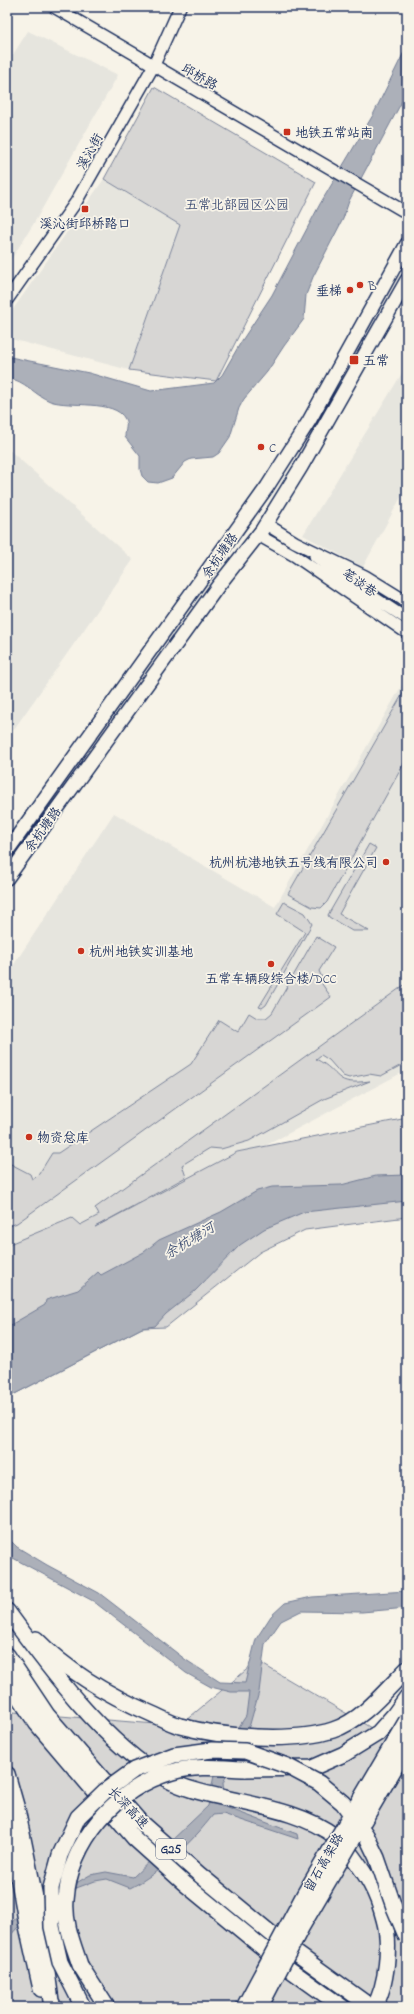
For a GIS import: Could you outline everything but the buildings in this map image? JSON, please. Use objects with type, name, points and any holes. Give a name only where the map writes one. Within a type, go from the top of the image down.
[{"type":"highway","points":[[7,1607],[47,1651],[86,1680],[112,1695],[180,1726],[241,1735],[280,1737],[308,1735],[334,1729],[358,1716],[407,1669]]},
{"type":"highway","points":[[7,1611],[45,1664],[108,1734],[132,1755],[166,1779],[202,1793],[286,1813],[310,1822],[337,1837],[369,1879],[379,1898],[387,1928],[385,1975],[372,2007]]},
{"type":"highway","name":"长深高速","points":[[7,1655],[47,1715],[140,1822],[200,1876],[285,1945],[372,2007]]},
{"type":"highway","name":"长深高速","points":[[7,1680],[37,1724],[134,1838],[184,1883],[285,1966],[342,2007]]},
{"type":"highway","points":[[107,2007],[80,1965],[69,1934],[66,1900],[72,1864],[92,1829],[112,1804],[136,1787],[172,1772],[198,1767],[245,1769],[312,1768],[344,1754],[378,1733],[407,1697]]},
{"type":"highway","name":"留石高架路","points":[[244,2007],[304,1893],[407,1720]]},
{"type":"highway","name":"留石高架路","points":[[260,2007],[297,1934],[407,1747]]},
{"type":"highway","points":[[83,2007],[60,1962],[52,1928],[51,1888],[60,1855],[78,1817],[105,1791],[134,1770],[174,1755],[212,1750],[245,1751],[287,1766],[319,1783],[343,1803],[366,1835],[377,1858],[394,1907],[407,1938]]},
{"type":"highway","points":[[7,1774],[17,1810],[32,1877],[41,1927],[51,2001],[54,2007]]},
{"type":"highway","points":[[7,1813],[27,1926],[45,2007]]},
{"type":"main road","name":"余杭塘路","points":[[7,851],[267,487],[310,421],[407,244]]},
{"type":"main road","name":"余杭塘路","points":[[7,878],[218,586],[266,524],[305,460],[407,280]]},
{"type":"street","name":"邱桥路","points":[[54,7],[407,213]]},
{"type":"street","name":"溪沁街","points":[[7,300],[76,202],[154,65],[180,7]]},
{"type":"street","name":"笔谈巷","points":[[266,524],[295,542],[352,583],[407,619]]},
{"type":"street","name":"笔谈巷","points":[[258,535],[295,556],[352,583]]},
{"type":"street","name":"笔谈巷","points":[[295,542],[365,576],[407,602]]},
{"type":"street","name":"笔谈巷","points":[[295,556],[407,633]]},
{"type":"shaded area","points":[[28,31],[118,75],[34,223],[7,266],[7,64]]},
{"type":"shaded area","points":[[104,179],[180,225],[129,370],[7,338],[7,318]]},
{"type":"shaded area","points":[[407,365],[407,486],[363,567],[303,535]]},
{"type":"shaded area","points":[[7,448],[133,560],[7,739]]},
{"type":"shaded area","points":[[402,685],[407,687],[407,1070],[263,1147],[237,1152],[7,1285],[7,975],[114,813],[275,907]]},
{"type":"green space","name":"五常北部园区公园","points":[[154,87],[316,182],[216,381],[129,370],[180,225],[104,179]]},
{"type":"green space","points":[[406,688],[407,758],[327,902],[321,908],[312,907],[288,894]]},
{"type":"green space","points":[[369,844],[376,848],[339,914],[369,931],[352,931],[328,915]]},
{"type":"green space","points":[[284,902],[305,913],[312,924],[266,1005],[262,1008],[259,1007],[305,932],[277,914]]},
{"type":"green space","points":[[316,936],[334,947],[319,971],[324,982],[322,984],[331,997],[17,1223],[7,1227],[7,1162],[30,1174],[32,1179],[39,1174],[52,1153],[58,1153],[191,1064],[219,1020],[238,1032],[249,1013],[257,1018],[266,1018],[272,1013]]},
{"type":"green space","points":[[407,983],[407,1062],[381,1076],[369,1074],[349,1078],[343,1076],[329,1060],[321,1055],[316,1059],[325,1064],[343,1080],[349,1082],[370,1081],[324,1099],[249,1141],[221,1149],[210,1148],[182,1165],[186,1177],[95,1227],[237,1152],[407,1118],[407,1217],[305,1230],[260,1252],[166,1327],[142,1328],[7,1398],[7,1245],[72,1218],[80,1225],[99,1215],[95,1208]]},
{"type":"green space","points":[[257,1661],[407,1749],[407,2007],[7,2007],[7,1701],[13,1712],[179,1726]]},
{"type":"water","points":[[407,46],[407,92],[349,201],[343,219],[313,277],[306,295],[304,319],[267,372],[244,399],[239,408],[230,437],[219,453],[213,457],[191,459],[185,462],[172,478],[158,483],[148,482],[142,476],[140,469],[140,456],[125,437],[126,421],[120,413],[102,406],[68,404],[50,401],[19,382],[7,378],[7,357],[10,357],[89,373],[151,391],[214,383],[222,375],[241,342],[272,295],[320,204],[373,115]]},
{"type":"water","name":"余杭塘河","points":[[407,1175],[407,1201],[304,1212],[264,1229],[240,1245],[195,1291],[166,1314],[155,1326],[142,1328],[7,1398],[7,1327],[45,1305],[46,1300],[78,1290],[98,1272],[101,1275],[144,1252],[159,1240],[221,1212],[257,1191],[272,1187],[341,1185],[376,1176]]},
{"type":"water","points":[[7,1537],[17,1547],[99,1593],[186,1660],[220,1682],[245,1683],[256,1639],[271,1616],[285,1603],[312,1597],[407,1591],[407,1608],[362,1612],[301,1611],[281,1621],[265,1644],[259,1692],[250,1724],[223,1783],[225,1807],[297,1834],[298,1839],[223,1814],[213,1815],[175,1856],[141,1882],[130,1888],[107,1879],[95,1881],[42,1901],[7,1939],[7,1927],[40,1895],[78,1882],[90,1875],[106,1872],[133,1877],[208,1806],[217,1760],[246,1716],[249,1692],[231,1692],[211,1687],[186,1673],[93,1601],[13,1558],[7,1553]]},
{"type":"place","name":"地铁五常站南","points":[[287,132]]},
{"type":"place","name":"溪沁街邱桥路口","points":[[85,209]]},
{"type":"place","name":"B","points":[[360,285]]},
{"type":"place","name":"垂梯","points":[[350,290]]},
{"type":"place","name":"五常","points":[[354,360]]},
{"type":"place","name":"C","points":[[261,447]]},
{"type":"place","name":"杭州杭港地铁五号线有限公司","points":[[386,862]]},
{"type":"place","name":"杭州地铁实训基地","points":[[81,951]]},
{"type":"place","name":"五常车辆段综合楼/DCC","points":[[271,964]]},
{"type":"place","name":"物资总库","points":[[29,1137]]}]
